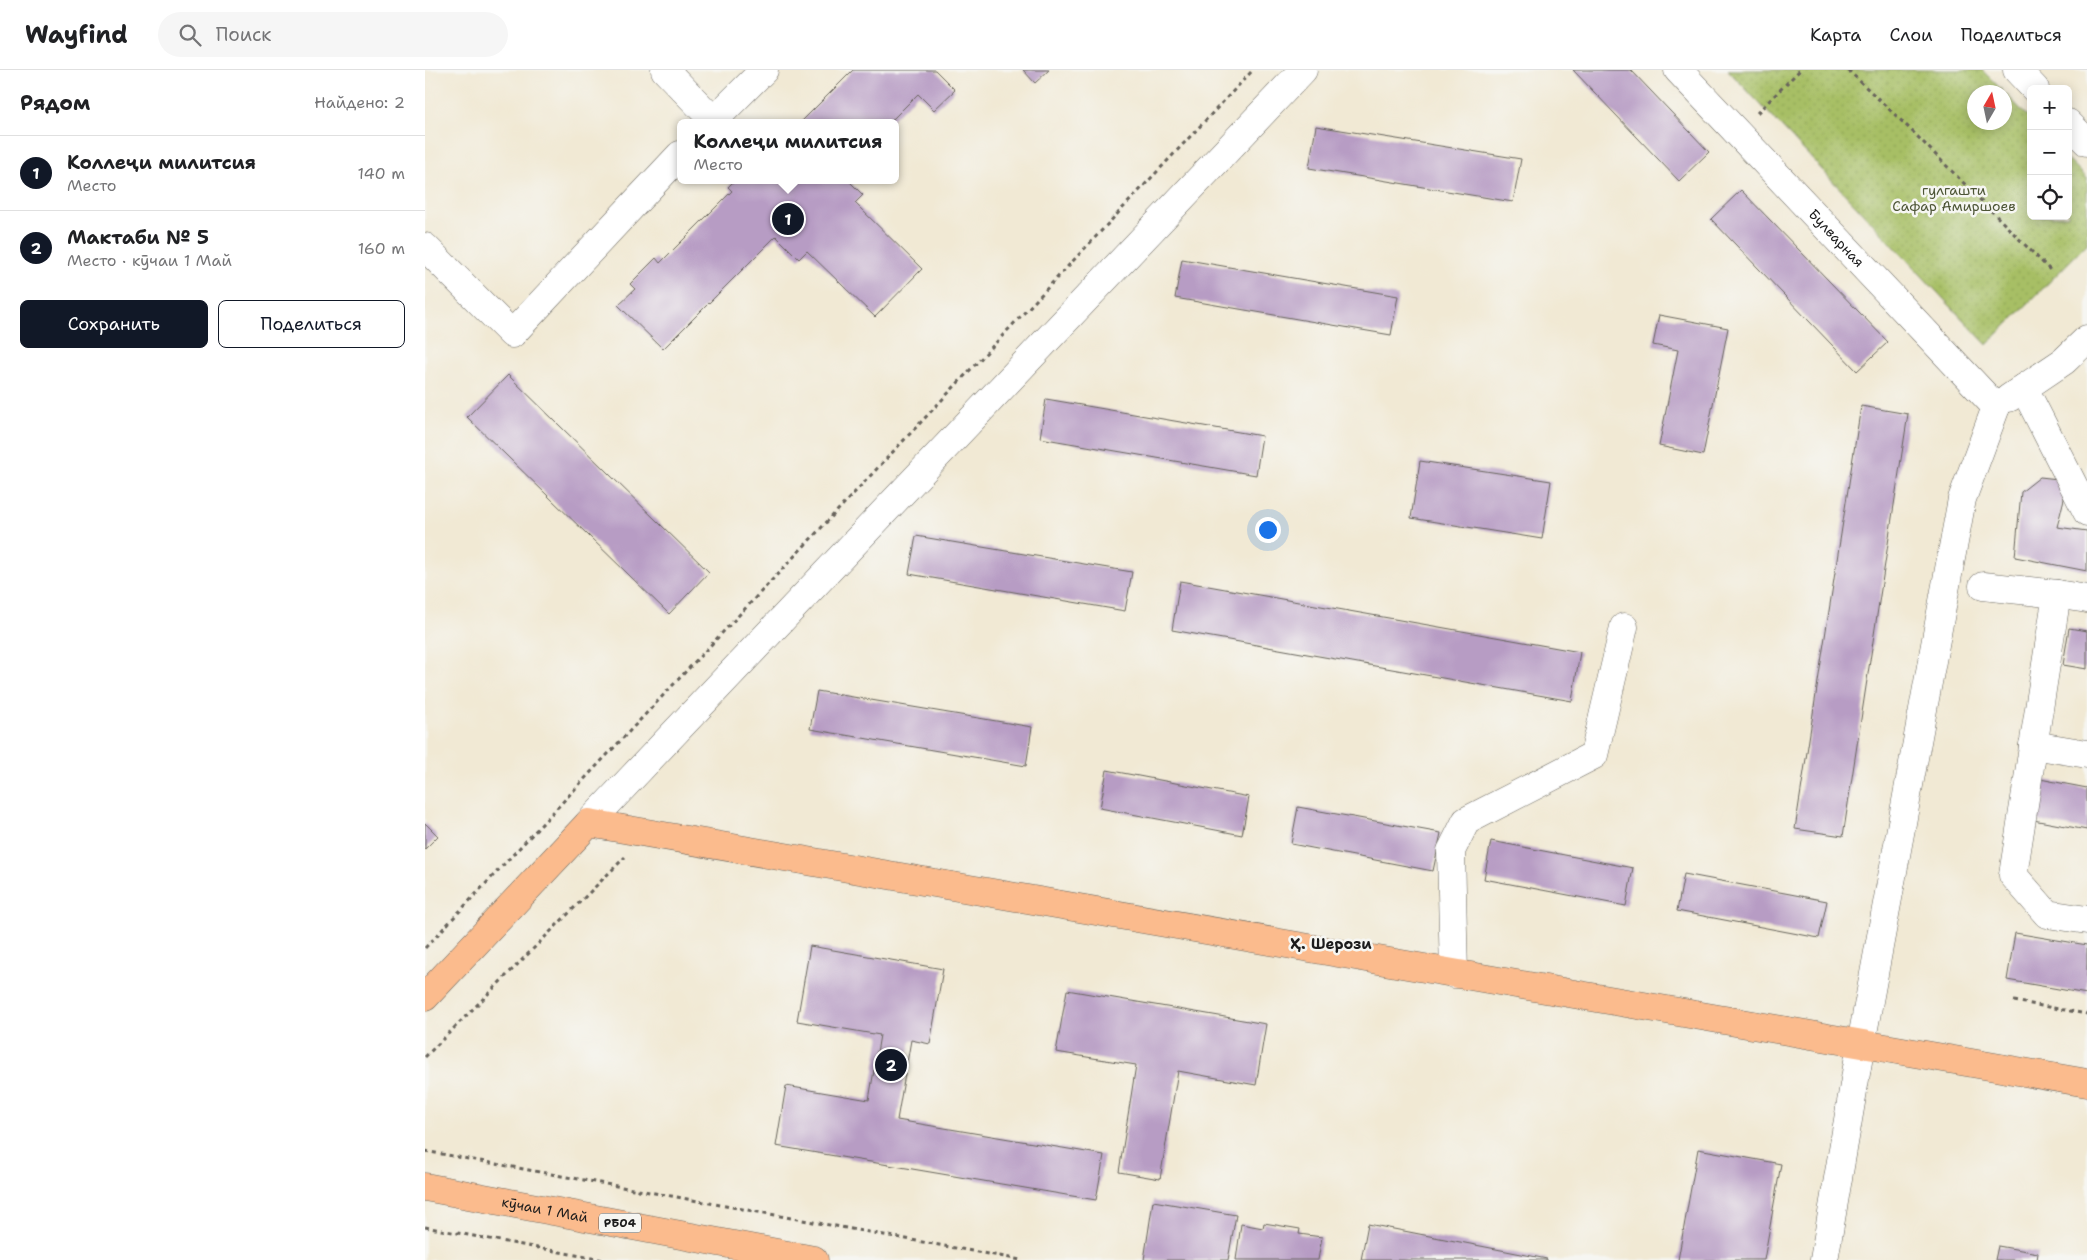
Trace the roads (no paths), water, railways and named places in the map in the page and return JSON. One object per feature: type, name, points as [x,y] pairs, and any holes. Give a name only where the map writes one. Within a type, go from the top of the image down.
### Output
[{"type":"main road","points":[[425,997],[589,823],[2087,1083]]},
{"type":"main road","name":"кӯчаи 1 Май","points":[[425,1187],[814,1260]]},
{"type":"street","points":[[665,70],[710,119]]},
{"type":"street","points":[[714,119],[764,70]]},
{"type":"street","points":[[589,823],[1303,70]]},
{"type":"street","name":"Булварная","points":[[1678,70],[1996,407]]},
{"type":"street","points":[[2017,70],[2031,85]]},
{"type":"street","points":[[2072,126],[2087,142]]},
{"type":"street","points":[[425,246],[512,334],[677,159]]},
{"type":"street","points":[[1824,1260],[1861,1044],[1962,499],[1996,407],[2064,361],[2087,339]]},
{"type":"street","points":[[2024,388],[2087,512]]},
{"type":"street","points":[[1983,586],[2057,594],[2087,600]]},
{"type":"street","points":[[2057,594],[2013,875],[2047,914],[2087,920]]},
{"type":"street","points":[[1454,974],[1451,850],[1466,822],[1594,755],[1624,627]]},
{"type":"street","points":[[2033,745],[2087,754]]},
{"type":"place","name":"Коллеҷи милитсия","points":[[788,219]]},
{"type":"place","name":"Мактаби № 5","points":[[891,1065]]},
{"type":"district","name":"Ҳ. Шерози","points":[[1331,944]]},
{"type":"park label","name":"гулгашти Сафар Амиршоев","points":[[1954,198]]}]
